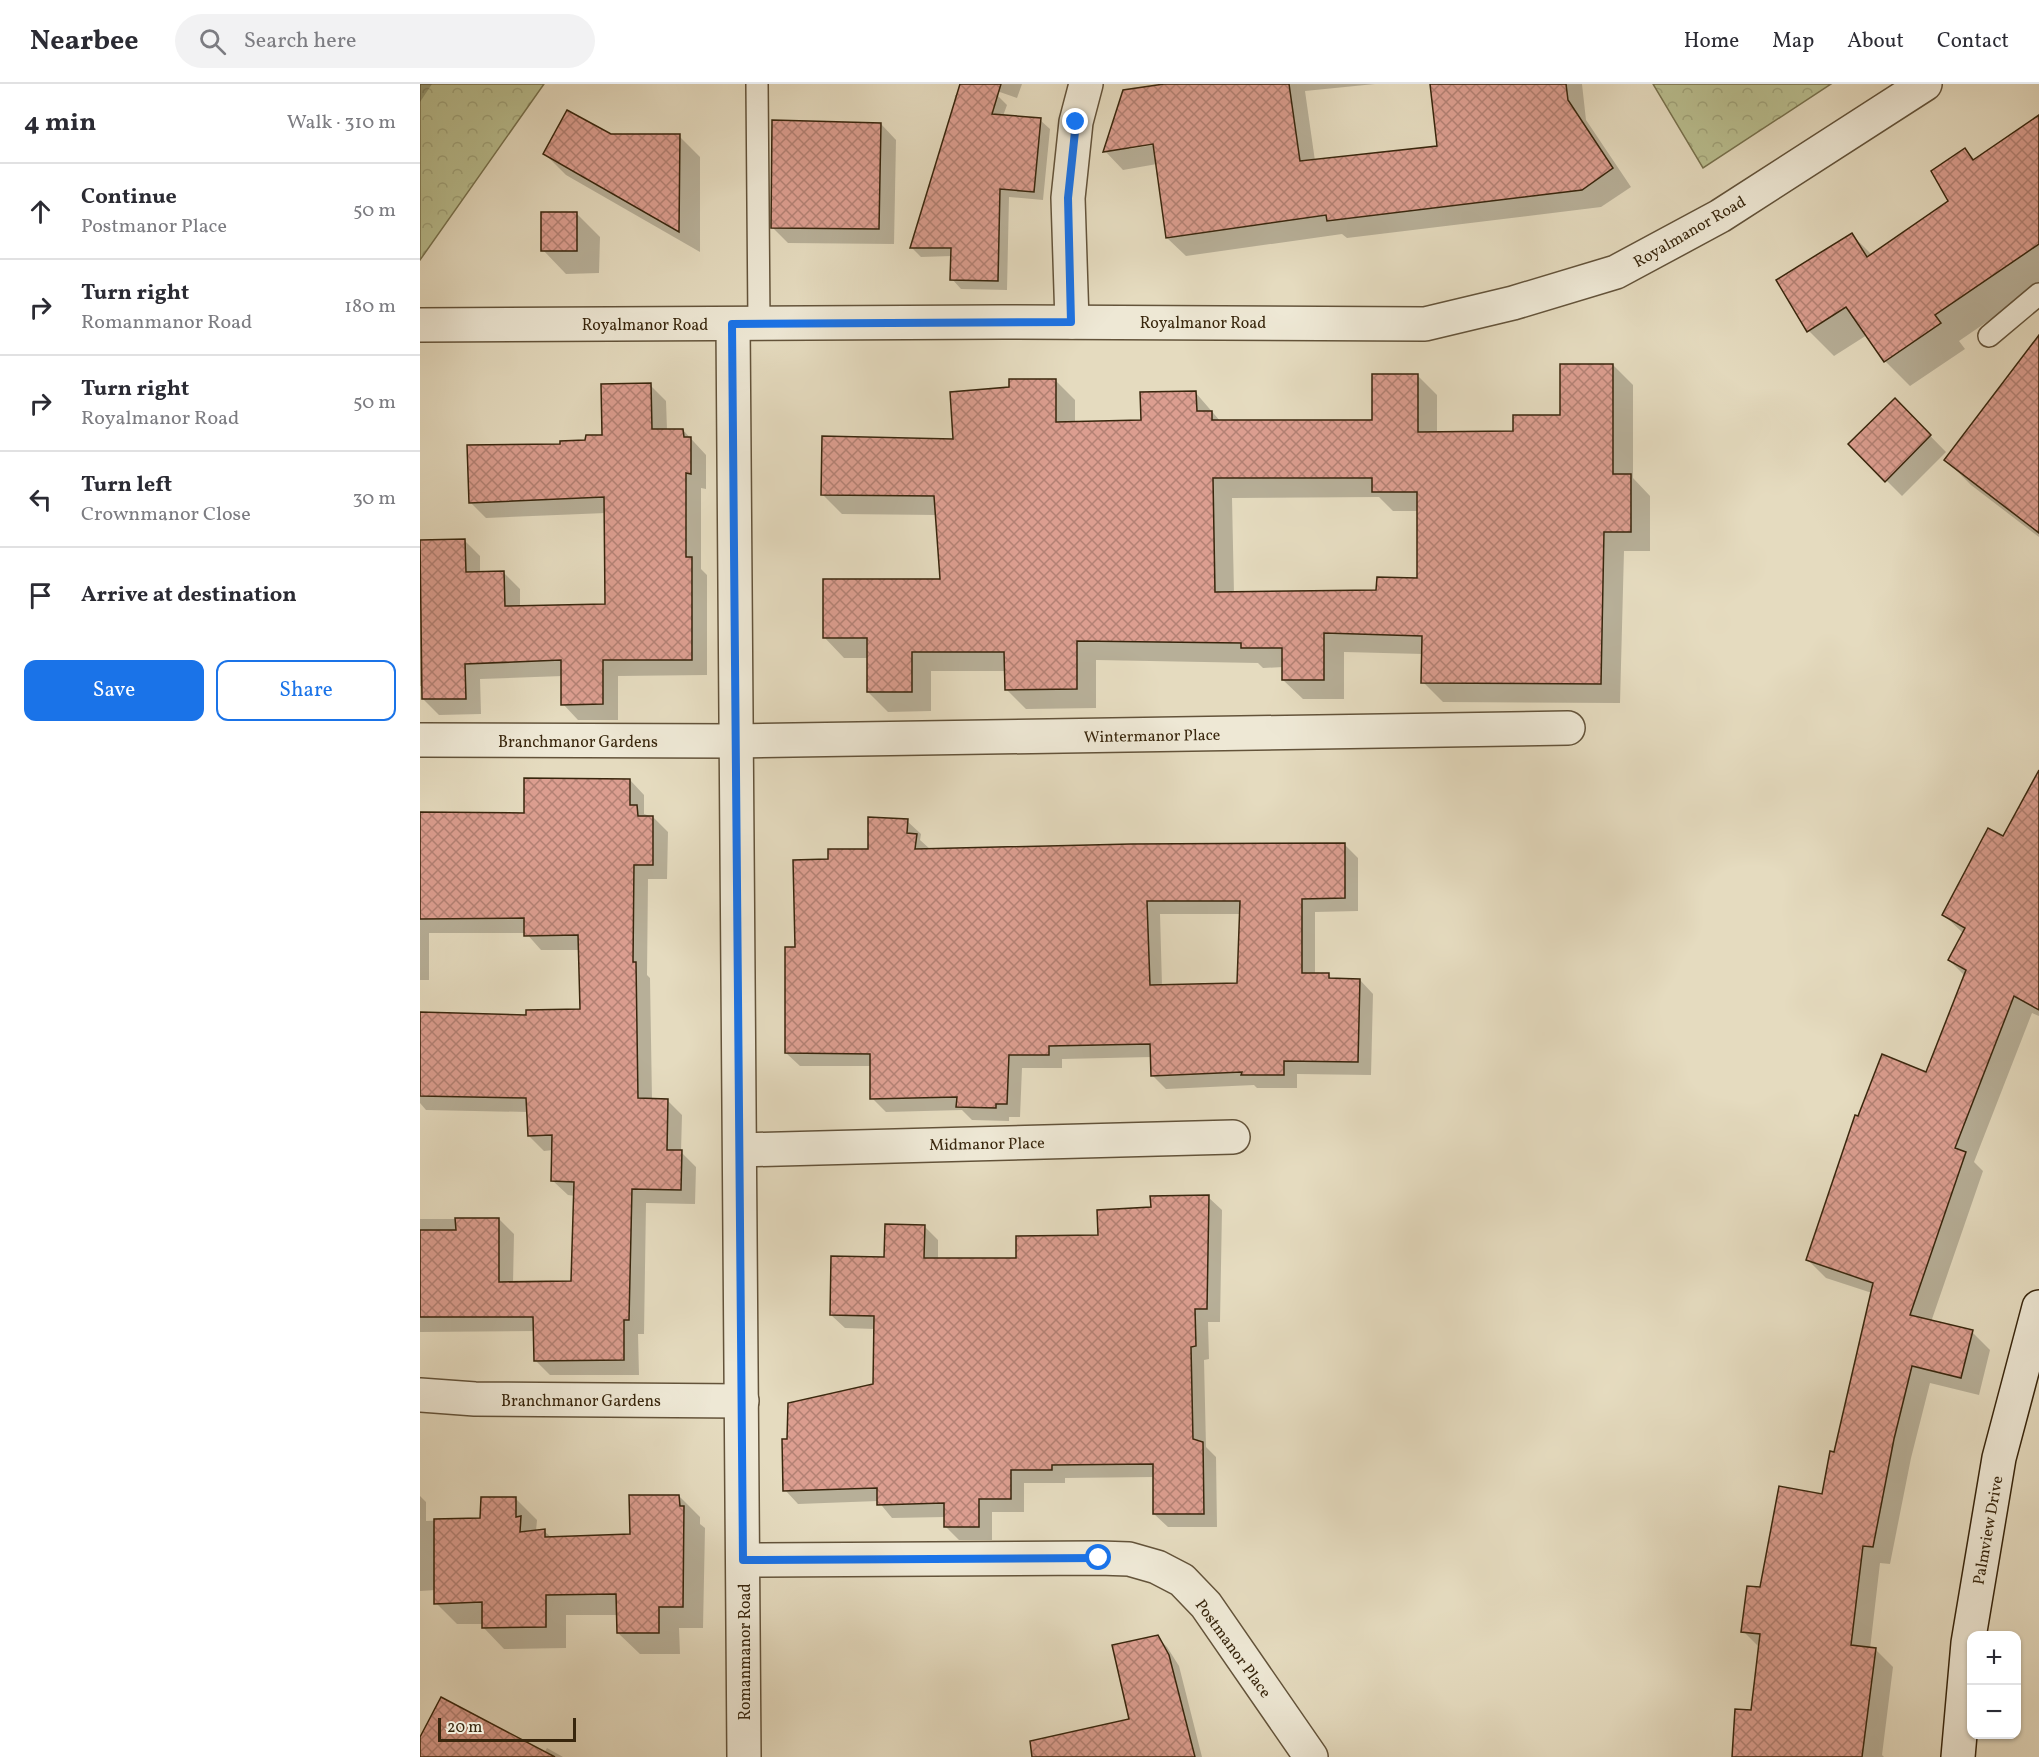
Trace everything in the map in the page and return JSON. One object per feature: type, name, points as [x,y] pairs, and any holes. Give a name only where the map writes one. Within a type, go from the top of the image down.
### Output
[{"type":"street","points":[[1071,322],[1068,198],[1076,122],[1086,84]]},
{"type":"street","name":"Royalmanor Road","points":[[420,325],[1071,322],[1425,324],[1513,303],[1616,272],[1720,216],[1925,84]]},
{"type":"street","name":"Romanmanor Road","points":[[744,1757],[736,741],[746,323]]},
{"type":"street","name":"Wintermanor Place","points":[[736,741],[1568,728]]},
{"type":"street","name":"Branchmanor Gardens","points":[[420,740],[736,741]]},
{"type":"street","name":"Midmanor Place","points":[[740,1150],[1233,1137]]},
{"type":"street","name":"Palmview Drive","points":[[1958,1757],[1968,1642],[1999,1458],[2039,1307]]},
{"type":"street","name":"Branchmanor Gardens","points":[[420,1395],[475,1399],[742,1401]]},
{"type":"street","name":"Postmanor Place","points":[[743,1560],[1099,1558],[1129,1559],[1157,1567],[1182,1580],[1206,1605],[1311,1757]]},
{"type":"lane","points":[[746,323],[757,84]]},
{"type":"lane","points":[[1989,336],[2039,294]]},
{"type":"green space","points":[[420,84],[544,84],[420,260]]},
{"type":"green space","points":[[1653,84],[1831,84],[1703,168]]},
{"type":"building","points":[[960,84],[1001,84],[992,114],[1041,118],[1034,192],[1000,189],[998,281],[950,280],[951,248],[910,248]]},
{"type":"building","points":[[1164,84],[1289,84],[1300,161],[1437,146],[1430,84],[1566,84],[1568,100],[1613,168],[1582,190],[1327,221],[1326,215],[1166,238],[1153,144],[1103,152],[1123,90]]},
{"type":"building","points":[[567,110],[611,134],[680,134],[679,232],[543,154]]},
{"type":"building","points":[[2039,115],[2039,244],[1935,315],[1941,323],[1884,362],[1846,307],[1807,332],[1776,280],[1852,233],[1867,257],[1948,201],[1931,171],[1965,148],[1973,160]]},
{"type":"building","points":[[772,120],[881,123],[879,229],[771,228]]},
{"type":"building","points":[[541,212],[577,212],[577,251],[541,251]]},
{"type":"building","points":[[2039,335],[2039,533],[1944,460]]},
{"type":"building","points":[[1560,364],[1613,364],[1613,474],[1631,474],[1631,532],[1604,532],[1601,684],[1421,683],[1422,636],[1324,633],[1324,680],[1282,680],[1282,648],[1241,648],[1241,643],[1077,641],[1077,689],[1005,690],[1004,652],[912,652],[912,692],[867,692],[867,638],[823,638],[823,579],[940,579],[934,496],[821,495],[822,436],[953,439],[950,392],[1009,387],[1009,379],[1056,379],[1056,422],[1141,420],[1140,392],[1196,391],[1197,411],[1212,411],[1212,420],[1372,420],[1372,374],[1418,374],[1418,432],[1513,431],[1513,415],[1560,415]],"holes":[[[1213,478],[1372,478],[1372,492],[1417,492],[1417,578],[1377,577],[1376,590],[1215,592]]]},
{"type":"building","points":[[651,383],[652,429],[683,429],[684,437],[691,437],[691,474],[686,473],[686,557],[692,557],[692,660],[603,660],[603,704],[561,705],[561,660],[465,664],[466,699],[422,699],[420,540],[465,539],[466,572],[504,571],[505,606],[605,604],[604,497],[469,503],[467,445],[560,444],[560,441],[585,440],[586,435],[602,435],[601,384]]},
{"type":"building","points":[[1895,398],[1931,435],[1885,482],[1848,444]]},
{"type":"building","points":[[2039,770],[2039,1010],[2014,996],[1955,1148],[1966,1152],[1910,1315],[1973,1330],[1961,1378],[1912,1366],[1894,1439],[1873,1547],[1863,1546],[1851,1645],[1876,1648],[1862,1757],[1732,1757],[1735,1709],[1751,1710],[1760,1634],[1741,1632],[1747,1586],[1760,1587],[1779,1486],[1822,1494],[1830,1451],[1834,1452],[1873,1283],[1806,1260],[1855,1115],[1858,1116],[1882,1054],[1926,1072],[1966,970],[1948,960],[1965,928],[1942,915],[1988,828],[2003,836]]},
{"type":"building","points":[[524,778],[630,779],[630,805],[637,805],[638,816],[653,816],[653,865],[634,865],[633,962],[636,962],[638,1098],[668,1099],[667,1150],[682,1150],[681,1190],[632,1189],[629,1320],[624,1320],[624,1360],[534,1361],[533,1317],[420,1317],[420,1230],[456,1230],[455,1218],[499,1218],[499,1282],[571,1281],[574,1182],[551,1181],[552,1135],[528,1136],[526,1098],[420,1096],[420,1012],[526,1015],[526,1010],[580,1009],[578,935],[524,936],[524,918],[420,919],[420,812],[524,813]]},
{"type":"building","points":[[868,817],[908,819],[907,833],[917,834],[915,849],[1131,844],[1345,843],[1345,898],[1302,899],[1302,973],[1329,973],[1329,978],[1360,979],[1358,1062],[1284,1061],[1284,1075],[1241,1075],[1242,1072],[1151,1076],[1150,1044],[1049,1046],[1049,1055],[1009,1055],[1007,1104],[996,1104],[996,1108],[956,1107],[957,1097],[870,1099],[870,1054],[785,1053],[785,947],[795,947],[793,860],[828,859],[828,849],[868,849]],"holes":[[[1147,901],[1240,901],[1237,983],[1150,985]]]},
{"type":"building","points":[[1209,1195],[1207,1309],[1195,1309],[1196,1346],[1191,1347],[1193,1439],[1203,1442],[1204,1514],[1153,1514],[1153,1464],[1052,1465],[1052,1470],[1011,1470],[1011,1499],[979,1499],[979,1527],[944,1527],[944,1503],[877,1505],[877,1488],[783,1491],[782,1439],[787,1439],[788,1403],[873,1384],[874,1316],[830,1315],[831,1256],[884,1257],[885,1224],[925,1225],[924,1258],[1016,1258],[1016,1236],[1098,1235],[1097,1210],[1151,1207],[1150,1196]]},
{"type":"building","points":[[629,1495],[679,1495],[680,1506],[684,1506],[683,1607],[659,1607],[659,1633],[617,1633],[616,1594],[546,1595],[546,1627],[482,1628],[482,1602],[434,1604],[434,1519],[480,1518],[481,1497],[516,1497],[516,1517],[521,1516],[520,1532],[545,1529],[545,1537],[630,1534]]},
{"type":"building","points":[[1158,1635],[1169,1655],[1195,1757],[1032,1757],[1030,1741],[1129,1719],[1112,1645]]},
{"type":"building","points":[[441,1697],[555,1757],[420,1757],[420,1737]]},
{"type":"route","points":[[1076,122],[1068,198],[1071,322],[732,324],[743,1560],[1099,1558]]}]
